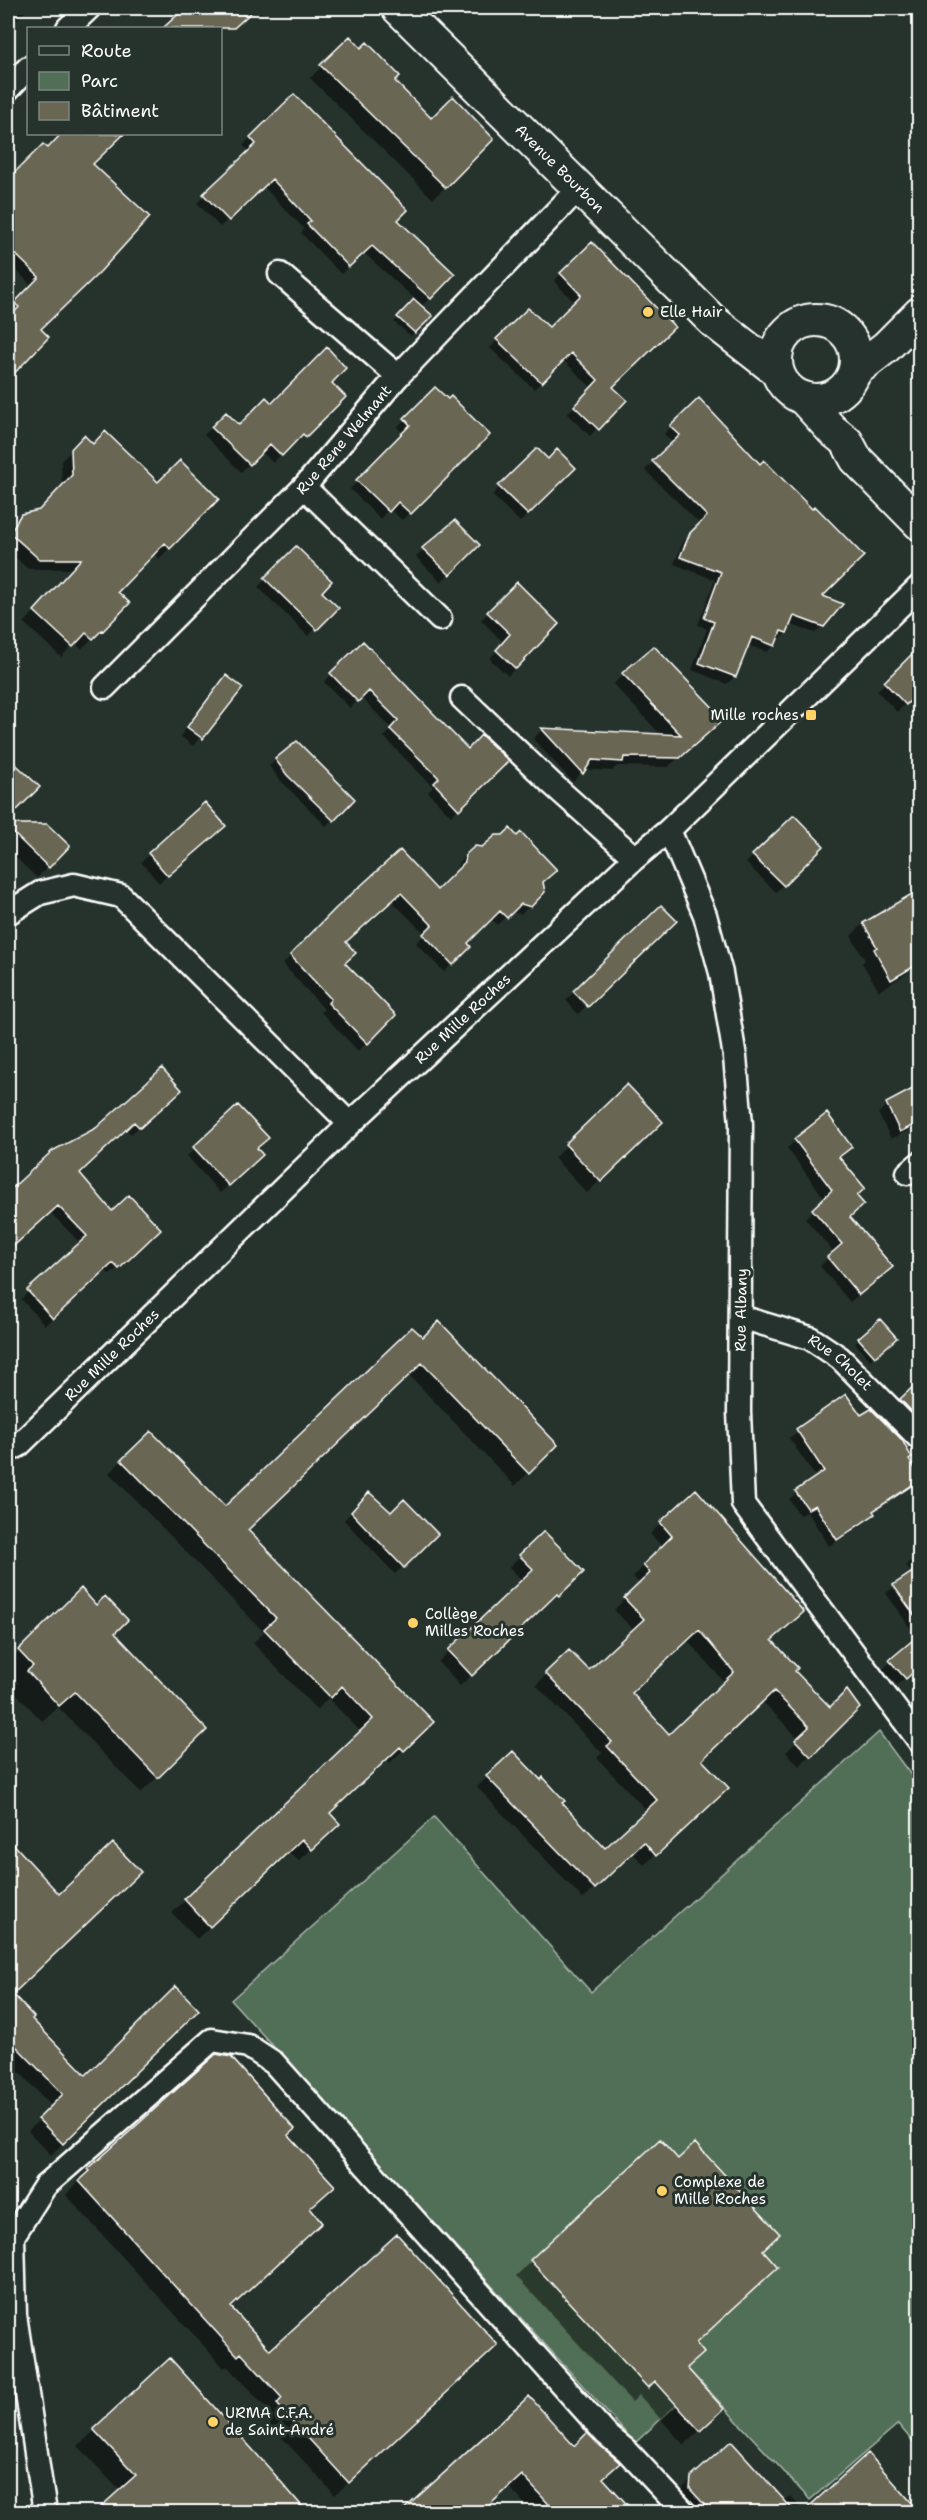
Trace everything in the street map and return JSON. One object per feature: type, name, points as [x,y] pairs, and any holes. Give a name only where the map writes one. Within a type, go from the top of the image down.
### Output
[{"type":"street","points":[[69,27],[89,8]]},
{"type":"street","name":"Avenue Bourbon","points":[[398,8],[713,321],[777,371]]},
{"type":"street","points":[[8,89],[27,69]]},
{"type":"street","name":"Rue Rene Welmant","points":[[105,687],[304,487],[398,376],[579,188]]},
{"type":"street","points":[[280,274],[398,376]]},
{"type":"street","points":[[796,326],[779,345],[776,358],[777,371],[783,383],[792,392],[803,398],[817,401],[829,398],[850,380],[917,315]]},
{"type":"street","points":[[843,330],[896,323],[917,315]]},
{"type":"street","points":[[722,327],[767,332],[822,320],[835,324],[843,330],[853,344],[856,357],[850,380],[847,442]]},
{"type":"street","points":[[803,398],[832,430],[847,442],[856,459],[920,524]]},
{"type":"street","points":[[304,487],[440,619]]},
{"type":"street","name":"Rue Mille Roches","points":[[8,1451],[18,1446],[350,1124],[635,858],[669,830],[920,586]]},
{"type":"street","points":[[462,698],[551,783],[635,858]]},
{"type":"street","name":"Rue Albany","points":[[669,830],[705,915],[721,973],[735,1057],[741,1124],[739,1458],[743,1503],[920,1742]]},
{"type":"street","points":[[8,913],[40,893],[74,885],[121,896],[350,1124]]},
{"type":"street","name":"Rue Cholet","points":[[741,1317],[810,1338],[840,1358],[920,1439]]},
{"type":"street","points":[[45,2512],[15,2315],[13,2236],[45,2186],[212,2040],[248,2046],[274,2063],[606,2434],[627,2451],[684,2512]]},
{"type":"green space","name":"Complexe de Mille Roches","points":[[879,1732],[919,1786],[919,2449],[898,2424],[810,2500],[701,2382],[635,2443],[231,2000],[434,1817],[591,1992]]},
{"type":"building","points":[[185,8],[256,8],[234,28],[164,27]]},
{"type":"building","points":[[350,36],[361,48],[367,42],[400,76],[395,81],[431,118],[453,96],[494,139],[446,188],[320,65]]},
{"type":"building","points":[[294,94],[408,210],[398,220],[455,274],[431,299],[372,246],[349,267],[307,224],[311,221],[272,179],[229,221],[203,194],[256,144],[250,137]]},
{"type":"building","points":[[60,135],[123,135],[93,164],[150,217],[99,273],[41,329],[49,337],[8,380],[8,319],[19,307],[14,303],[39,277],[8,247],[8,179],[43,144],[48,148]]},
{"type":"building","points":[[592,242],[675,327],[613,387],[627,400],[599,430],[574,406],[598,380],[571,353],[542,383],[496,339],[528,308],[549,327],[581,295],[560,273]]},
{"type":"building","points":[[414,299],[433,316],[415,333],[397,317]]},
{"type":"building","points":[[327,347],[346,368],[332,383],[346,397],[306,437],[303,434],[282,456],[270,444],[250,465],[211,427],[226,412],[239,425],[266,397],[272,403]]},
{"type":"building","points":[[435,387],[448,399],[451,396],[490,435],[411,514],[398,502],[389,512],[356,480],[410,425],[404,418]]},
{"type":"building","points":[[699,398],[760,464],[764,460],[812,509],[815,506],[864,556],[823,596],[843,604],[824,627],[794,616],[787,633],[781,631],[775,646],[752,637],[736,677],[699,663],[714,622],[704,618],[721,572],[680,557],[690,533],[707,516],[652,461],[680,435],[670,426]]},
{"type":"building","points":[[105,431],[158,482],[180,460],[219,499],[170,549],[165,543],[118,592],[130,603],[103,631],[93,639],[86,633],[73,647],[34,611],[81,559],[39,559],[10,533],[21,514],[39,510],[72,475],[71,449],[84,435],[93,444]]},
{"type":"building","points":[[537,448],[548,459],[557,449],[576,468],[528,515],[498,486]]},
{"type":"building","points":[[455,520],[480,545],[450,575],[422,548]]},
{"type":"building","points":[[296,546],[332,581],[322,592],[339,608],[317,630],[264,578]]},
{"type":"building","points":[[517,582],[559,624],[516,669],[496,650],[510,634],[487,612]]},
{"type":"building","points":[[363,641],[468,749],[481,735],[509,761],[459,810],[434,783],[439,778],[390,729],[398,720],[369,691],[358,702],[330,673]]},
{"type":"building","points":[[654,646],[724,719],[680,758],[624,757],[623,762],[592,760],[583,774],[541,728],[681,735],[622,673]]},
{"type":"building","points":[[920,646],[920,691],[906,705],[884,682]]},
{"type":"building","points":[[226,675],[243,688],[203,739],[187,727]]},
{"type":"building","points":[[297,741],[355,799],[334,821],[287,775],[275,759]]},
{"type":"building","points":[[8,757],[40,787],[8,819]]},
{"type":"building","points":[[205,802],[226,826],[168,876],[148,853]]},
{"type":"building","points":[[794,815],[824,846],[784,886],[752,855]]},
{"type":"building","points":[[8,824],[47,824],[70,846],[49,868],[8,828]]},
{"type":"building","points":[[510,828],[517,836],[521,832],[557,870],[543,882],[545,892],[531,907],[521,904],[507,918],[500,911],[468,943],[471,947],[453,965],[423,934],[432,925],[401,893],[346,942],[356,953],[345,963],[396,1015],[368,1044],[328,1003],[331,999],[290,955],[335,909],[400,850],[437,890],[465,862],[466,854],[475,846],[482,847],[496,835],[503,835]]},
{"type":"building","points":[[920,889],[920,963],[891,980],[874,949],[877,947],[863,923]]},
{"type":"building","points":[[661,905],[677,921],[588,1007],[573,991]]},
{"type":"building","points":[[162,1068],[182,1090],[140,1128],[134,1122],[80,1173],[112,1211],[129,1195],[161,1229],[119,1269],[113,1263],[53,1319],[27,1290],[87,1236],[58,1206],[8,1251],[8,1192],[52,1151],[96,1128]]},
{"type":"building","points":[[627,1084],[663,1122],[601,1182],[565,1144]]},
{"type":"building","points":[[920,1085],[920,1122],[900,1132],[886,1103]]},
{"type":"building","points":[[238,1105],[269,1138],[257,1148],[263,1155],[229,1186],[193,1147]]},
{"type":"building","points":[[827,1113],[852,1147],[839,1157],[865,1188],[857,1196],[864,1204],[850,1217],[893,1267],[859,1295],[827,1257],[842,1244],[812,1209],[832,1190],[794,1139]]},
{"type":"building","points":[[880,1319],[897,1338],[875,1357],[858,1338]]},
{"type":"building","points":[[439,1321],[558,1445],[529,1474],[422,1363],[248,1530],[434,1722],[404,1751],[400,1747],[330,1813],[340,1824],[312,1850],[302,1839],[210,1927],[184,1899],[373,1719],[342,1686],[331,1698],[264,1629],[276,1618],[121,1460],[151,1431],[225,1506],[412,1327],[423,1337]]},
{"type":"building","points":[[920,1380],[920,1415],[917,1417],[900,1399]]},
{"type":"building","points":[[846,1394],[861,1415],[871,1409],[902,1440],[912,1458],[909,1460],[920,1475],[920,1480],[873,1511],[875,1514],[837,1540],[815,1505],[808,1509],[795,1491],[824,1471],[796,1429]]},
{"type":"building","points":[[696,1489],[804,1612],[772,1640],[798,1668],[795,1671],[830,1707],[847,1690],[860,1708],[811,1757],[795,1740],[809,1727],[774,1691],[702,1760],[729,1788],[656,1856],[644,1842],[595,1889],[486,1776],[513,1751],[541,1780],[543,1777],[565,1801],[562,1803],[605,1848],[657,1800],[607,1746],[612,1742],[545,1673],[569,1650],[589,1670],[644,1619],[624,1598],[650,1573],[643,1565],[672,1536],[660,1522]],"holes":[[[699,1630],[734,1672],[669,1734],[632,1693]]]},
{"type":"building","points":[[369,1492],[391,1512],[404,1499],[438,1534],[404,1568],[351,1512]]},
{"type":"building","points":[[544,1531],[584,1572],[559,1596],[557,1594],[472,1676],[448,1650],[533,1569],[519,1555]]},
{"type":"building","points":[[920,1567],[920,1623],[893,1585]]},
{"type":"building","points":[[81,1588],[96,1605],[105,1596],[128,1620],[115,1633],[207,1730],[158,1778],[75,1692],[59,1706],[27,1671],[33,1666],[18,1650]]},
{"type":"building","points":[[920,1634],[920,1666],[906,1679],[889,1660]]},
{"type":"building","points":[[8,1838],[59,1894],[113,1843],[141,1872],[13,1994],[34,2017],[32,2019],[86,2075],[176,1986],[199,2010],[63,2144],[38,2119],[63,2094],[10,2040],[8,2042]]},
{"type":"building","points":[[216,2054],[231,2057],[295,2129],[288,2135],[335,2186],[310,2208],[322,2223],[231,2307],[270,2350],[397,2234],[498,2345],[349,2483],[277,2404],[282,2398],[241,2353],[238,2356],[79,2181],[90,2171],[88,2169]]},
{"type":"building","points":[[660,2139],[678,2159],[695,2143],[780,2234],[763,2250],[778,2267],[696,2343],[704,2353],[687,2368],[724,2409],[700,2431],[655,2381],[648,2388],[530,2260]]},
{"type":"building","points":[[170,2358],[307,2512],[95,2512],[136,2475],[93,2429]]},
{"type":"building","points":[[529,2396],[574,2446],[587,2433],[620,2463],[603,2478],[634,2512],[556,2512],[522,2475],[482,2512],[401,2512]]},
{"type":"building","points":[[731,2441],[795,2512],[711,2512],[690,2489],[691,2477]]},
{"type":"building","points":[[868,2453],[920,2512],[803,2512]]},
{"type":"place","name":"Elle Hair","points":[[648,312]]},
{"type":"place","name":"Mille roches","points":[[811,715]]},
{"type":"place","name":"Collège Milles Roches","points":[[413,1623]]},
{"type":"place","name":"Complexe de Mille Roches","points":[[662,2191]]},
{"type":"place","name":"URMA C.F.A. de Saint-André","points":[[213,2422]]}]
